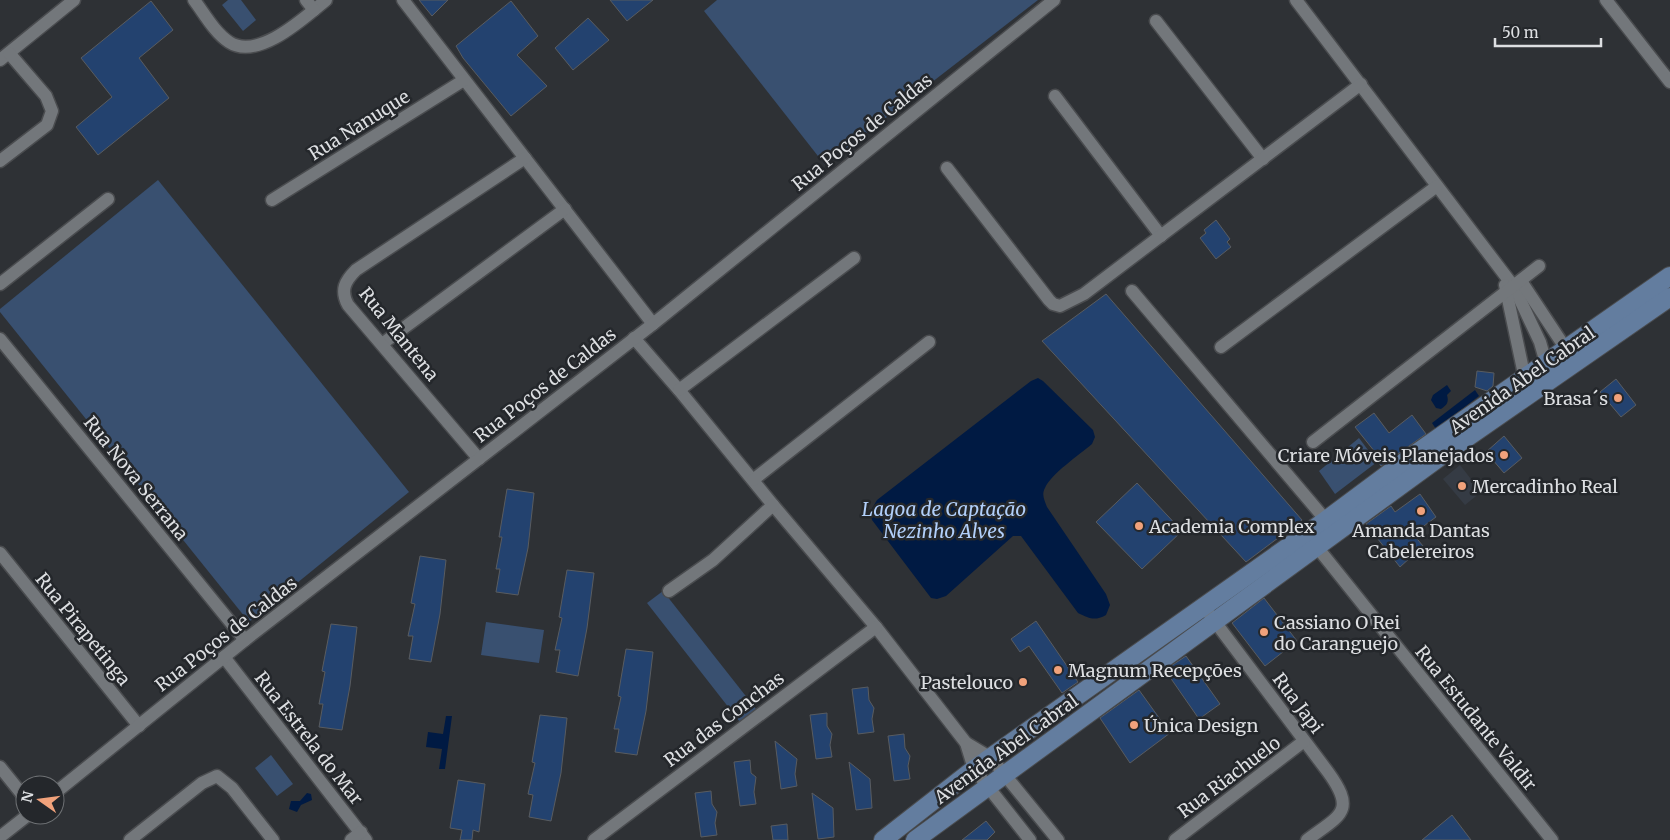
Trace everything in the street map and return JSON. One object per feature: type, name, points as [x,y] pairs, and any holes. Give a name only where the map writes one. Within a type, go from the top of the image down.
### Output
[{"type":"main road","name":"Avenida Abel Cabral","points":[[915,840],[1316,547],[1331,527],[1408,459],[1670,276]]},
{"type":"main road","name":"Avenida Abel Cabral","points":[[883,840],[974,769],[1204,608],[1455,446],[1670,296]]},
{"type":"street","points":[[0,161],[47,125],[52,111],[46,96],[4,56],[74,0]]},
{"type":"street","points":[[194,0],[227,41],[242,48],[278,36],[310,5],[326,0]]},
{"type":"street","points":[[403,0],[653,324]]},
{"type":"street","name":"Rua Poços de Caldas","points":[[65,785],[224,657],[653,324],[1054,0]]},
{"type":"street","points":[[1296,0],[1503,273],[1566,349]]},
{"type":"street","points":[[1606,0],[1670,82]]},
{"type":"street","points":[[1156,21],[1264,159]]},
{"type":"street","name":"Rua Nanuque","points":[[272,200],[464,80]]},
{"type":"street","points":[[947,168],[1055,306],[1067,305],[1264,159],[1361,84]]},
{"type":"street","points":[[1055,96],[1161,236]]},
{"type":"street","name":"Rua Mantena","points":[[479,459],[344,298],[343,291],[350,277],[379,254],[525,158]]},
{"type":"street","points":[[1221,347],[1437,186]]},
{"type":"street","points":[[0,284],[108,199]]},
{"type":"street","points":[[382,344],[565,209]]},
{"type":"street","points":[[682,388],[854,258]]},
{"type":"street","points":[[1313,442],[1539,266]]},
{"type":"street","points":[[1514,287],[1540,342],[1546,363]]},
{"type":"street","points":[[1514,287],[1525,379]]},
{"type":"street","points":[[1132,291],[1331,527]]},
{"type":"street","points":[[636,337],[682,388],[755,478],[773,505],[876,627],[966,743],[990,758],[1058,840]]},
{"type":"street","name":"Rua Nova Serrana","points":[[0,339],[246,640]]},
{"type":"street","points":[[755,478],[929,342]]},
{"type":"street","points":[[669,591],[713,560],[773,505]]},
{"type":"street","name":"Rua Estudante Valdir","points":[[1316,547],[1552,840]]},
{"type":"street","name":"Rua Pirapetinga","points":[[0,553],[139,726]]},
{"type":"street","name":"Rua Japi","points":[[1204,608],[1338,785],[1344,804],[1342,812],[1307,840]]},
{"type":"street","name":"Rua das Conchas","points":[[594,840],[876,627]]},
{"type":"street","name":"Rua Estrela do Mar","points":[[224,657],[359,837]]},
{"type":"street","name":"Rua Riachuelo","points":[[1175,840],[1304,741]]},
{"type":"street","points":[[966,743],[974,769],[986,787],[1030,840]]},
{"type":"street","points":[[0,767],[15,786]]},
{"type":"street","points":[[130,840],[202,783],[217,776],[232,788],[273,840]]},
{"type":"street","points":[[0,838],[16,825]]},
{"type":"shaded area","points":[[228,0],[241,0],[256,20],[243,31],[222,5]]},
{"type":"shaded area","points":[[717,0],[1038,0],[825,165],[704,11]]},
{"type":"shaded area","points":[[158,180],[409,492],[249,622],[0,312],[0,309]]},
{"type":"shaded area","points":[[1359,438],[1377,462],[1335,494],[1319,471]]},
{"type":"shaded area","name":"Mercadinho Real","points":[[1460,465],[1481,492],[1465,505],[1443,479]]},
{"type":"shaded area","points":[[663,591],[756,709],[740,722],[647,603]]},
{"type":"shaded area","points":[[486,622],[544,630],[539,663],[481,655]]},
{"type":"shaded area","points":[[271,755],[293,784],[277,796],[255,768]]},
{"type":"water","name":"Lagoa de Captação Nezinho Alves","points":[[1038,378],[1093,430],[1095,437],[1092,444],[1053,477],[1045,488],[1043,496],[1047,507],[1106,594],[1110,605],[1106,615],[1095,619],[1078,613],[1021,536],[1013,536],[946,596],[937,599],[931,598],[872,520],[870,512],[877,500],[1031,381]]},
{"type":"water","points":[[1447,385],[1451,391],[1447,395],[1447,403],[1441,409],[1436,408],[1431,400],[1433,395]]},
{"type":"water","points":[[1475,390],[1479,396],[1436,429],[1432,423]]},
{"type":"water","points":[[446,716],[452,716],[445,769],[439,769],[442,749],[426,747],[428,732],[443,734]]},
{"type":"water","points":[[307,793],[311,794],[312,800],[301,805],[297,812],[289,809],[291,801],[300,801]]},
{"type":"building","points":[[419,0],[448,0],[432,16]]},
{"type":"building","points":[[610,0],[653,0],[627,21]]},
{"type":"building","points":[[151,1],[173,30],[139,58],[169,98],[98,155],[76,127],[112,97],[81,58]]},
{"type":"building","points":[[511,1],[538,36],[517,55],[547,86],[511,116],[463,58],[456,46]]},
{"type":"building","points":[[588,18],[609,40],[573,70],[555,48]]},
{"type":"building","points":[[1216,220],[1230,239],[1227,242],[1231,247],[1216,259],[1200,238],[1206,233],[1204,230]]},
{"type":"building","points":[[1106,294],[1302,520],[1246,562],[1042,341]]},
{"type":"building","points":[[1477,371],[1494,373],[1493,386],[1487,391],[1475,387]]},
{"type":"building","name":"Brasa´s","points":[[1616,379],[1636,405],[1621,417],[1600,392]]},
{"type":"building","points":[[1374,413],[1389,433],[1412,415],[1426,434],[1381,466],[1372,454],[1375,452],[1355,427]]},
{"type":"building","name":"Criare Móveis Planejados","points":[[1504,436],[1522,458],[1504,473],[1486,452]]},
{"type":"building","name":"Academia Complex","points":[[1137,483],[1182,531],[1142,569],[1096,522]]},
{"type":"building","points":[[507,489],[534,493],[528,548],[518,595],[496,592],[500,569],[496,569],[502,537],[499,537]]},
{"type":"building","points":[[1420,494],[1436,517],[1413,534],[1423,546],[1400,567],[1366,524],[1391,506],[1395,512]]},
{"type":"building","points":[[420,556],[446,560],[440,614],[431,662],[409,659],[413,636],[408,636],[415,604],[411,603]]},
{"type":"building","points":[[567,570],[594,573],[587,628],[578,676],[556,672],[560,650],[555,650],[562,618],[559,617]]},
{"type":"building","name":"Cassiano O Rei do Caranguejo","points":[[1264,598],[1297,641],[1265,666],[1232,623]]},
{"type":"building","name":"Magnum Recepções","points":[[1036,621],[1078,682],[1062,693],[1029,646],[1020,652],[1011,639]]},
{"type":"building","points":[[331,624],[357,627],[350,686],[342,730],[319,727],[323,704],[319,704],[325,672],[322,671]]},
{"type":"building","points":[[626,649],[653,652],[646,711],[637,755],[615,752],[619,729],[614,729],[621,697],[618,696]]},
{"type":"building","points":[[1186,656],[1220,704],[1199,719],[1165,670]]},
{"type":"building","points":[[868,687],[869,700],[874,708],[872,719],[874,732],[858,734],[852,689]]},
{"type":"building","name":"Única Design","points":[[1139,690],[1170,733],[1130,763],[1100,718]]},
{"type":"building","points":[[827,713],[827,726],[832,734],[830,745],[832,757],[816,759],[810,715]]},
{"type":"building","points":[[540,715],[567,718],[561,773],[551,821],[529,817],[533,795],[528,794],[535,763],[532,762]]},
{"type":"building","points":[[904,734],[905,748],[910,756],[908,766],[910,779],[894,781],[888,736]]},
{"type":"building","points":[[775,741],[797,759],[795,774],[797,786],[781,789]]},
{"type":"building","points":[[750,760],[751,773],[756,777],[754,792],[756,804],[740,806],[734,762]]},
{"type":"building","points":[[849,762],[870,779],[872,808],[856,810]]},
{"type":"building","points":[[458,780],[485,784],[479,832],[473,830],[472,840],[460,840],[462,830],[450,828]]},
{"type":"building","points":[[711,791],[712,804],[717,812],[715,823],[717,835],[701,837],[695,793]]},
{"type":"building","points":[[812,793],[833,808],[834,837],[818,839]]},
{"type":"building","points":[[1452,815],[1471,840],[1422,840]]},
{"type":"building","points":[[986,821],[995,832],[987,840],[962,840]]},
{"type":"building","points":[[787,824],[788,840],[773,840],[771,826]]},
{"type":"place","name":"Brasa´s","points":[[1618,398]]},
{"type":"place","name":"Criare Móveis Planejados","points":[[1504,455]]},
{"type":"place","name":"Mercadinho Real","points":[[1462,486]]},
{"type":"place","name":"Amanda Dantas Cabelereiros","points":[[1421,511]]},
{"type":"place","name":"Academia Complex","points":[[1139,526]]},
{"type":"place","name":"Cassiano O Rei do Caranguejo","points":[[1264,632]]},
{"type":"place","name":"Magnum Recepções","points":[[1058,670]]},
{"type":"place","name":"Pastelouco","points":[[1023,682]]},
{"type":"place","name":"Única Design","points":[[1134,725]]}]
